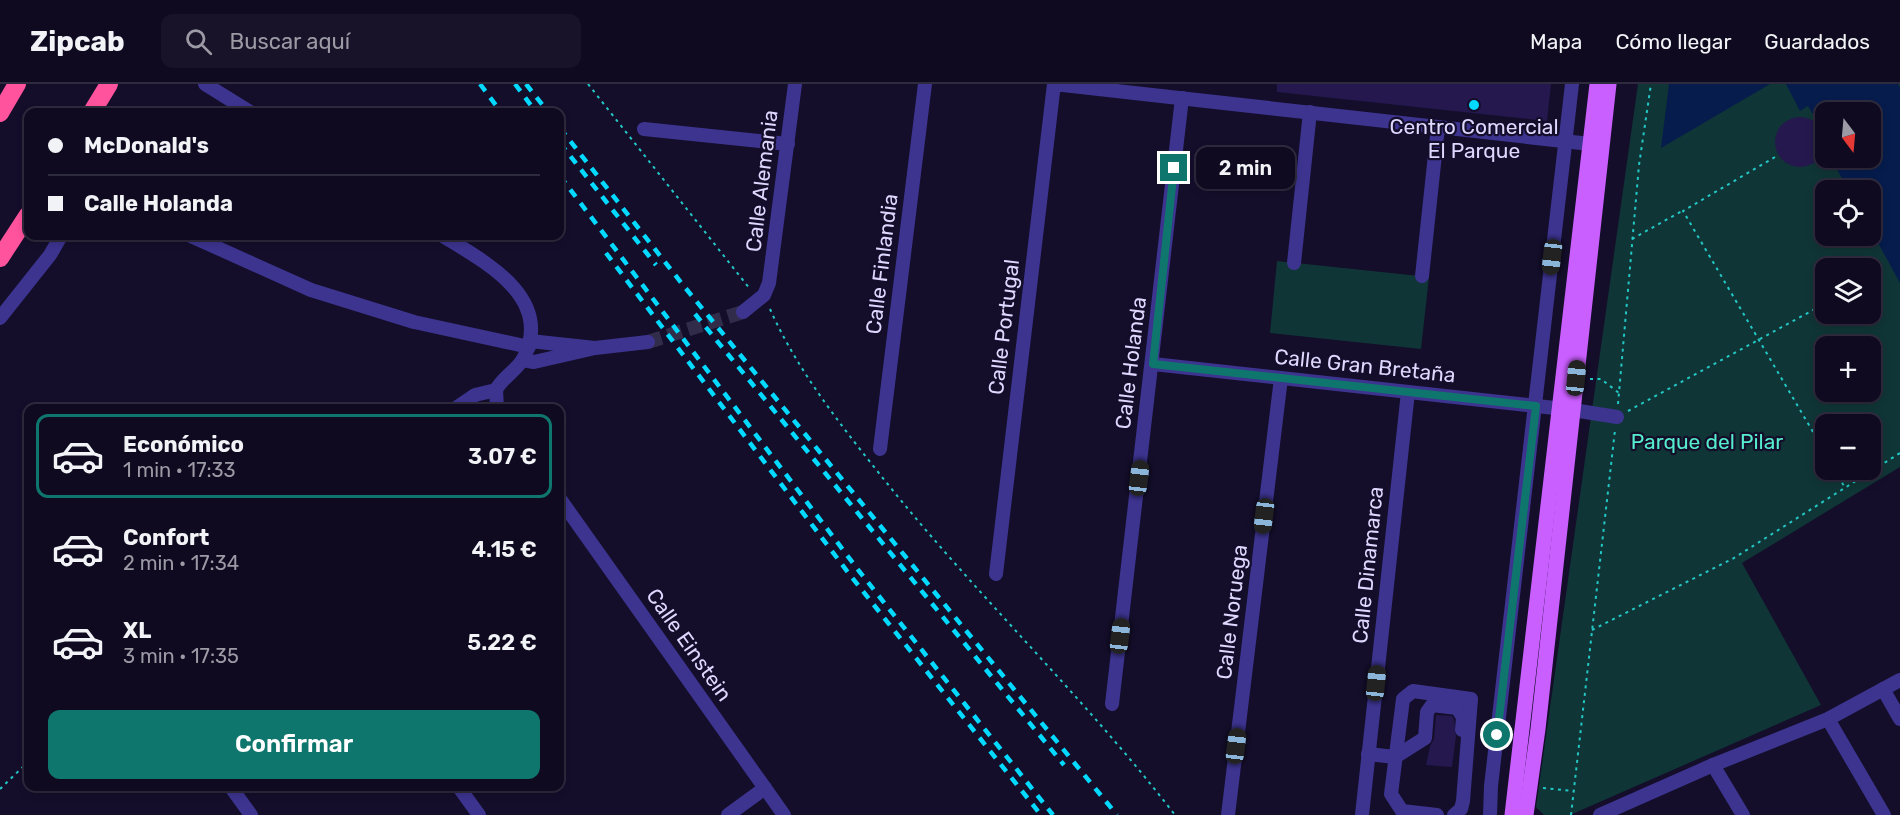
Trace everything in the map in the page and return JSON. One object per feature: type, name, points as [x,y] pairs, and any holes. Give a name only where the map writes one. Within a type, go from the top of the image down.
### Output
[{"type":"highway","points":[[2,110],[16,84]]},
{"type":"highway","points":[[94,108],[109,84]]},
{"type":"highway","points":[[0,246],[24,214]]},
{"type":"highway","points":[[0,258],[24,221]]},
{"type":"main road","points":[[1526,815],[1531,787],[1566,409],[1576,378],[1596,145],[1597,84]]},
{"type":"main road","points":[[1512,815],[1566,409],[1596,145],[1609,84]]},
{"type":"street","points":[[205,84],[243,108]]},
{"type":"street","name":"Calle Alemania","points":[[764,293],[788,144],[795,84]]},
{"type":"street","name":"Calle Finlandia","points":[[880,449],[925,84]]},
{"type":"street","points":[[1054,84],[1119,87],[1182,98],[1596,145]]},
{"type":"street","name":"Calle Portugal","points":[[996,574],[1054,84]]},
{"type":"street","points":[[1490,815],[1491,786],[1572,84]]},
{"type":"street","name":"Calle Holanda","points":[[1112,704],[1182,98]]},
{"type":"street","points":[[1294,263],[1310,112]]},
{"type":"street","points":[[1422,276],[1438,127]]},
{"type":"street","points":[[645,129],[788,144]]},
{"type":"street","points":[[0,318],[50,255],[59,240]]},
{"type":"street","points":[[200,240],[310,290],[414,322],[527,349],[595,348],[648,342]]},
{"type":"street","points":[[449,240],[501,272],[523,299],[528,317],[527,349],[534,362],[595,348]]},
{"type":"street","points":[[743,312],[764,293]]},
{"type":"street","points":[[462,404],[476,395],[496,390],[527,349]]},
{"type":"street","name":"Calle Gran Bretaña","points":[[1153,364],[1566,409],[1617,417]]},
{"type":"street","name":"Calle Noruega","points":[[1228,815],[1281,378]]},
{"type":"street","points":[[496,390],[497,404]]},
{"type":"street","name":"Calle Dinamarca","points":[[1362,815],[1408,392]]},
{"type":"street","name":"Calle Einstein","points":[[564,505],[784,815]]},
{"type":"street","points":[[1609,813],[1713,765],[1828,719],[1900,680]]},
{"type":"street","points":[[1883,689],[1900,719]]},
{"type":"street","points":[[1437,815],[1402,811],[1394,803],[1391,794],[1403,699],[1413,691],[1471,699],[1463,801],[1461,809],[1454,815]]},
{"type":"street","points":[[1368,754],[1395,757],[1425,738],[1427,712],[1432,705],[1453,706],[1462,711],[1461,738],[1468,748]]},
{"type":"street","points":[[1828,719],[1884,815]]},
{"type":"street","points":[[1713,765],[1743,815]]},
{"type":"street","points":[[728,815],[765,788]]},
{"type":"street","points":[[234,791],[251,815]]},
{"type":"street","points":[[461,791],[478,815]]},
{"type":"path","points":[[588,84],[660,177],[733,264],[764,293],[784,339],[849,436],[940,550],[1133,761],[1175,815]]},
{"type":"path","points":[[1571,815],[1617,417],[1632,239],[1651,84]]},
{"type":"path","points":[[1632,239],[1775,157]]},
{"type":"path","points":[[1683,211],[1815,435]]},
{"type":"path","points":[[1617,417],[1815,309]]},
{"type":"path","points":[[1576,378],[1601,379],[1619,393]]},
{"type":"path","points":[[1592,630],[1734,558],[1900,453]]},
{"type":"path","points":[[1840,480],[1846,489]]},
{"type":"path","points":[[0,789],[24,766]]},
{"type":"path","points":[[1531,787],[1574,791]]},
{"type":"green space","name":"Parque del Pilar","points":[[1638,84],[1900,84],[1900,467],[1881,479],[1881,414],[1815,414],[1815,480],[1879,480],[1742,563],[1821,705],[1570,815],[1544,815],[1536,807]]},
{"type":"green space","points":[[1277,261],[1429,277],[1421,349],[1270,333]]},
{"type":"water","points":[[1669,84],[1770,84],[1661,148]]},
{"type":"water","points":[[1786,84],[1898,84],[1900,88],[1900,283],[1880,246],[1881,180],[1843,180],[1836,168],[1881,168],[1881,102],[1815,102],[1815,118],[1808,106],[1800,111]]},
{"type":"building","name":"Centro Comercial El Parque","points":[[1277,84],[1551,84],[1547,121],[1277,92]]},
{"type":"building","points":[[1795,117],[1805,117],[1814,121],[1815,162],[1805,167],[1795,167],[1786,163],[1779,156],[1775,147],[1775,137],[1779,128],[1786,121]]},
{"type":"building","points":[[1436,715],[1452,716],[1454,719],[1456,736],[1452,767],[1426,765],[1434,739]]},
{"type":"tunnel","points":[[648,342],[743,312]]},
{"type":"railway","points":[[480,84],[498,108]]},
{"type":"railway","points":[[515,84],[533,108]]},
{"type":"railway","points":[[526,84],[545,108]]},
{"type":"railway","points":[[564,133],[683,285],[1117,815]]},
{"type":"railway","points":[[564,148],[656,265]]},
{"type":"railway","points":[[564,181],[859,571],[1053,815]]},
{"type":"railway","points":[[606,253],[850,575],[1041,815]]},
{"type":"railway","points":[[695,314],[1064,765]]},
{"type":"place","name":"Centro Comercial El Parque","points":[[1474,105]]},
{"type":"route","points":[[1174,168],[1153,364],[1536,406],[1497,735]]}]
